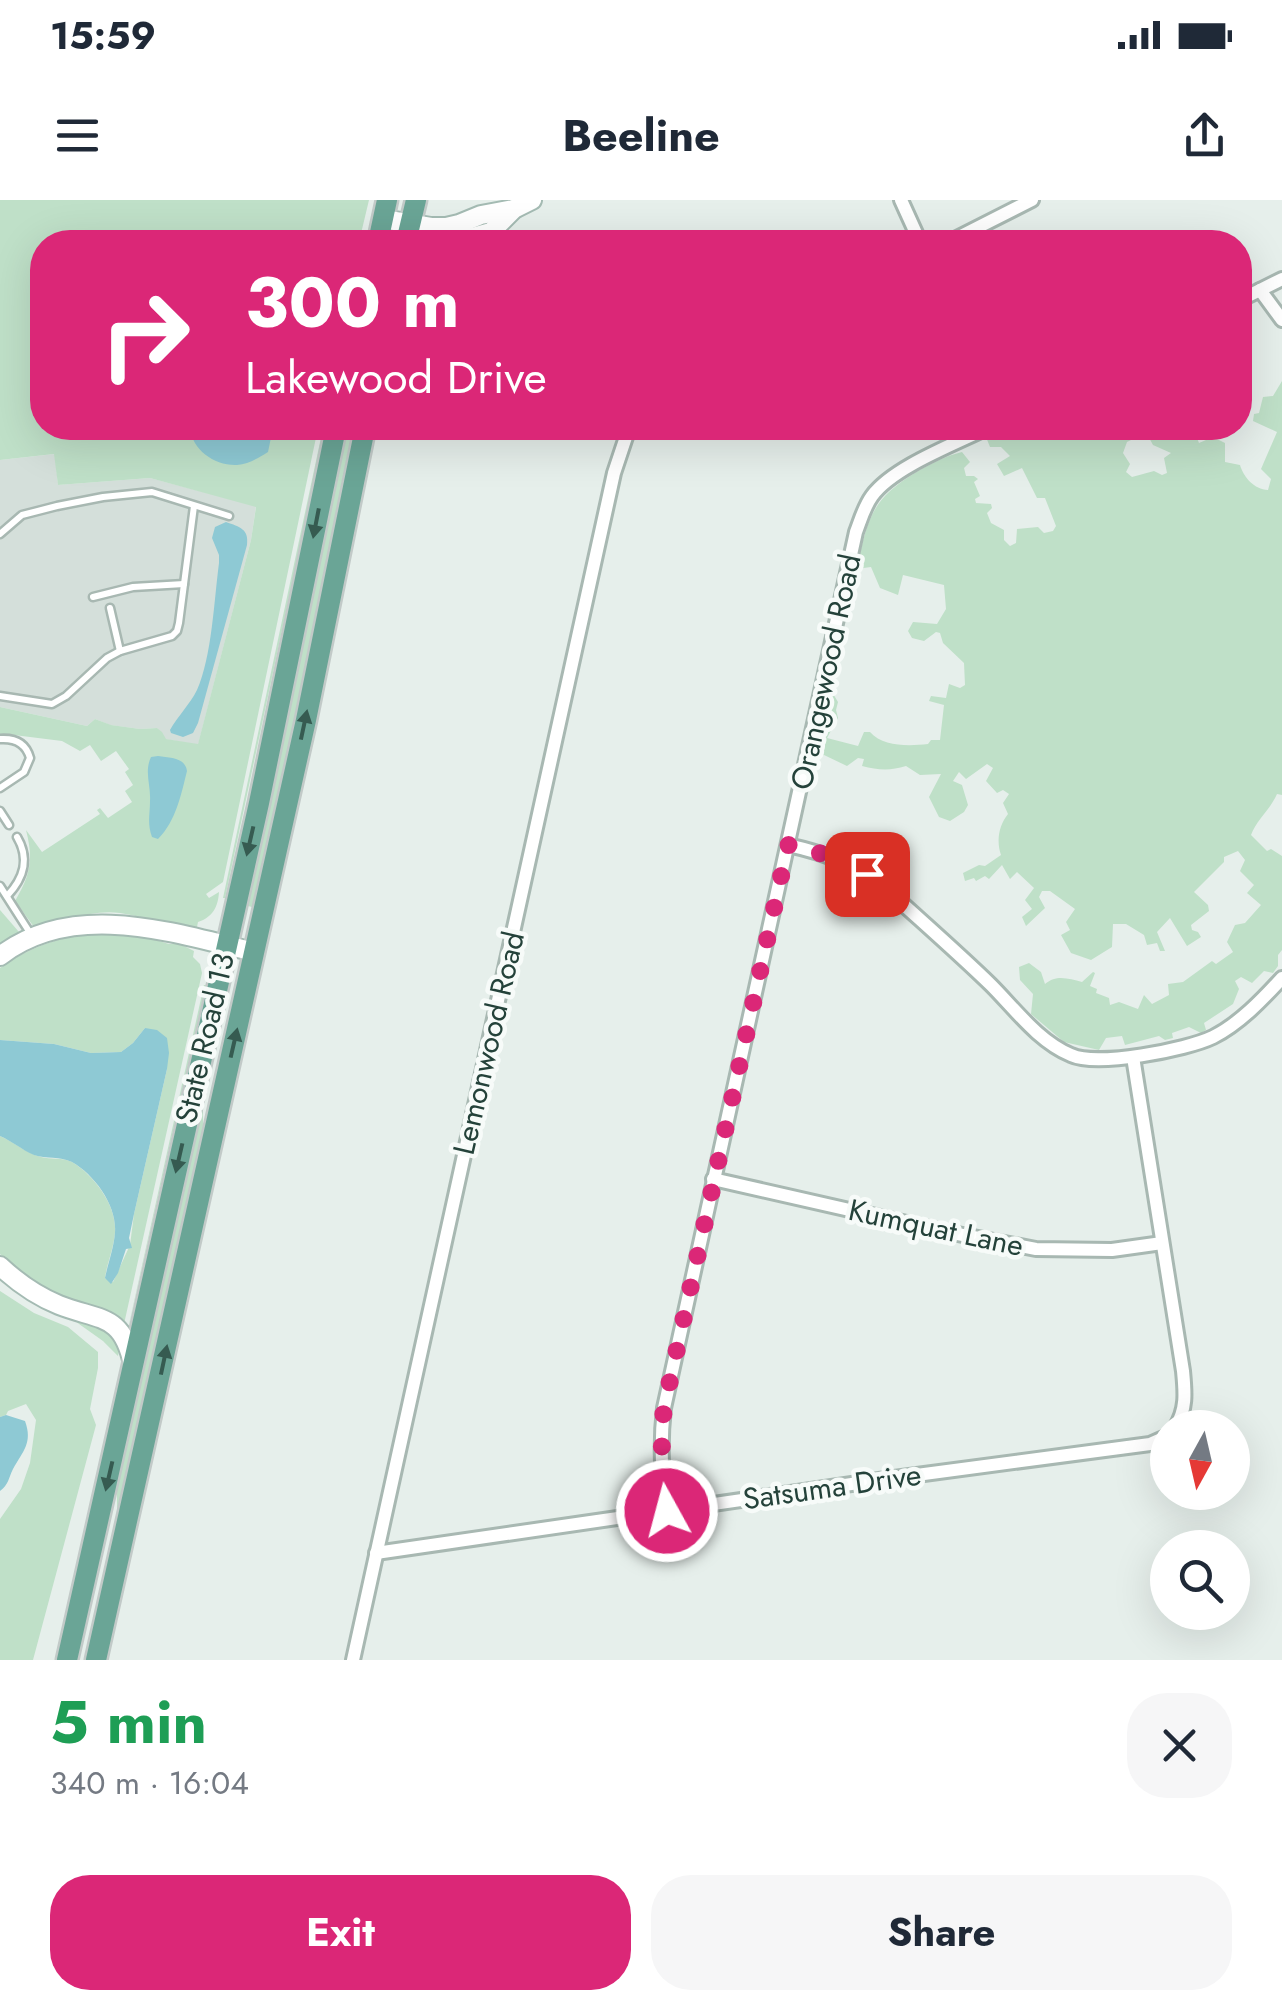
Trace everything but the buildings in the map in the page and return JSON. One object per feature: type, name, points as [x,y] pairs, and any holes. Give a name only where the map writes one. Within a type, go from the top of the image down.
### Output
[{"type":"main road","points":[[409,230],[416,200]]},
{"type":"main road","name":"State Road 13","points":[[67,1660],[278,715],[334,440]]},
{"type":"main road","name":"State Road 13","points":[[96,1660],[306,720],[363,440]]},
{"type":"street","points":[[427,230],[514,209],[532,200]]},
{"type":"street","points":[[901,200],[915,230]]},
{"type":"street","points":[[973,230],[1032,200]]},
{"type":"street","points":[[385,209],[405,230]]},
{"type":"street","points":[[492,230],[514,209]]},
{"type":"street","points":[[1252,294],[1282,279]]},
{"type":"street","points":[[1260,290],[1282,320]]},
{"type":"street","name":"Lemonwood Road","points":[[353,1660],[614,473],[626,440]]},
{"type":"street","name":"Orangewood Road","points":[[667,1511],[661,1460],[664,1408],[856,532],[863,511],[886,480],[964,440]]},
{"type":"street","points":[[788,845],[841,860],[884,886],[1057,1048],[1075,1057],[1133,1057],[1210,1038],[1228,1028],[1282,978]]},
{"type":"street","points":[[0,956],[32,938],[88,924],[140,927],[254,952]]},
{"type":"street","points":[[1270,991],[1282,1002]]},
{"type":"street","points":[[1133,1057],[1184,1371],[1184,1410]]},
{"type":"street","name":"Kumquat Lane","points":[[713,1179],[1036,1249],[1112,1250],[1162,1243]]},
{"type":"street","points":[[0,1266],[44,1298],[113,1324],[129,1346],[133,1366]]},
{"type":"street","name":"Satsuma Drive","points":[[376,1552],[1150,1444]]},
{"type":"lane","points":[[0,534],[22,516],[102,497],[152,492],[229,516]]},
{"type":"lane","points":[[0,696],[52,704],[107,658],[172,636],[177,630],[194,506]]},
{"type":"lane","points":[[94,597],[132,587],[184,584]]},
{"type":"lane","points":[[110,608],[120,651]]},
{"type":"lane","points":[[0,740],[23,744],[30,758],[24,772],[0,788]]},
{"type":"lane","points":[[0,812],[8,825]]},
{"type":"lane","points":[[7,896],[24,870],[26,858],[17,836]]},
{"type":"lane","points":[[0,886],[32,938]]},
{"type":"shaded area","points":[[55,454],[58,485],[150,478],[256,506],[251,540],[198,745],[165,739],[157,728],[110,725],[95,719],[87,726],[0,707],[0,460]]},
{"type":"green space","points":[[0,200],[369,200],[362,230],[30,230],[30,440],[210,440],[267,452],[270,440],[315,440],[223,882],[206,894],[209,898],[219,892],[214,911],[197,927],[109,912],[34,927],[15,901],[29,867],[26,830],[42,852],[100,814],[100,808],[108,818],[132,802],[125,791],[133,785],[125,772],[129,769],[116,751],[101,761],[90,745],[80,751],[62,741],[0,736],[0,707],[87,726],[95,719],[111,725],[157,728],[166,739],[198,744],[256,507],[150,478],[58,485],[54,454],[0,460]]},
{"type":"green space","points":[[1282,381],[1282,795],[1277,794],[1251,835],[1267,851],[1271,849],[1282,856],[1282,950],[1278,966],[1273,973],[1264,971],[1252,983],[1241,977],[1235,981],[1239,989],[1233,1004],[1204,1023],[1206,1030],[1201,1033],[1189,1027],[1172,1033],[1173,1038],[1165,1040],[1159,1036],[1125,1045],[1122,1036],[1106,1038],[1099,1050],[1064,1042],[1031,1014],[1033,994],[1020,980],[1019,967],[1029,963],[1041,972],[1045,984],[1059,978],[1082,982],[1093,972],[1090,986],[1109,998],[1110,1005],[1119,1002],[1138,1009],[1144,995],[1152,1004],[1169,995],[1168,984],[1183,982],[1212,961],[1216,964],[1233,952],[1227,942],[1235,925],[1245,923],[1261,905],[1247,893],[1254,885],[1240,871],[1245,860],[1238,851],[1224,857],[1224,862],[1194,892],[1209,911],[1191,925],[1201,937],[1187,946],[1170,918],[1157,932],[1165,951],[1160,951],[1157,943],[1147,945],[1144,935],[1126,924],[1113,924],[1112,947],[1091,960],[1071,953],[1061,935],[1070,930],[1066,922],[1075,909],[1050,891],[1042,891],[1039,897],[1045,908],[1026,926],[1022,917],[1032,909],[1025,900],[1034,888],[1017,872],[1010,879],[1002,865],[989,879],[985,876],[965,881],[963,873],[985,866],[1001,855],[999,833],[1008,814],[1003,803],[1009,794],[1003,790],[997,793],[986,781],[993,768],[987,764],[966,779],[959,772],[953,781],[962,785],[968,805],[950,821],[939,817],[929,797],[941,774],[920,775],[906,766],[862,766],[864,759],[858,758],[847,766],[824,755],[815,759],[832,692],[838,702],[838,718],[827,738],[858,746],[864,732],[870,732],[889,743],[921,745],[940,740],[944,705],[929,701],[931,696],[946,698],[949,684],[960,688],[965,685],[964,663],[943,643],[940,633],[924,641],[912,638],[908,631],[913,622],[937,624],[946,609],[944,585],[903,575],[898,595],[880,588],[871,567],[856,569],[869,523],[881,501],[902,481],[962,452],[970,462],[964,468],[966,476],[978,479],[974,482],[980,496],[976,503],[991,504],[987,513],[991,523],[1004,530],[1004,540],[1010,546],[1016,543],[1017,529],[1038,527],[1044,533],[1053,531],[1056,526],[1045,498],[1037,498],[1022,468],[1004,476],[997,464],[1010,456],[1001,447],[990,447],[987,440],[1131,440],[1123,453],[1130,464],[1126,472],[1132,477],[1154,471],[1167,473],[1164,458],[1171,453],[1150,440],[1219,440],[1225,443],[1225,462],[1240,465],[1250,482],[1268,490],[1271,479],[1261,469],[1277,432],[1253,421],[1263,397],[1273,396]]},
{"type":"green space","points":[[320,440],[322,440],[225,898]]},
{"type":"green space","points":[[343,440],[355,440],[256,908],[244,905]]},
{"type":"green space","points":[[0,910],[19,935],[0,946]]},
{"type":"green space","points":[[100,932],[180,944],[194,951],[202,973],[124,1324],[109,1310],[81,1307],[50,1293],[0,1254],[0,1136],[36,1155],[72,1162],[96,1183],[115,1222],[105,1278],[113,1282],[130,1245],[167,1069],[145,1028],[121,1052],[91,1053],[54,1044],[0,1040],[0,968],[48,943]]},
{"type":"green space","points":[[229,981],[203,1103],[203,1144],[91,1642],[117,1516],[117,1478]]},
{"type":"green space","points":[[206,985],[128,1330],[128,1329]]},
{"type":"green space","points":[[0,1277],[101,1325],[104,1331],[109,1329],[120,1344],[118,1356],[72,1319],[18,1293]]},
{"type":"green space","points":[[0,1291],[34,1313],[68,1327],[98,1352],[90,1409],[96,1425],[33,1660],[0,1660],[0,1519],[21,1489],[30,1463],[36,1420],[26,1404],[0,1417]]},
{"type":"water","points":[[194,440],[270,440],[268,452],[237,465],[221,463]]},
{"type":"water","points":[[226,522],[245,532],[247,545],[198,723],[193,733],[183,737],[170,730],[202,676],[219,563],[212,538],[215,527]]},
{"type":"water","points":[[151,757],[180,761],[187,771],[174,816],[158,839],[152,837],[150,827],[148,773]]},
{"type":"water","points":[[145,1028],[157,1030],[167,1038],[167,1069],[129,1238],[132,1248],[126,1249],[111,1284],[105,1278],[115,1222],[96,1183],[72,1162],[34,1155],[0,1136],[0,1040],[54,1044],[91,1053],[121,1052]]},
{"type":"water","points":[[0,1417],[25,1421],[28,1435],[7,1484],[0,1491]]},
{"type":"route","points":[[667,1511],[660,1442],[664,1408],[788,845],[841,860],[867,874]]}]
